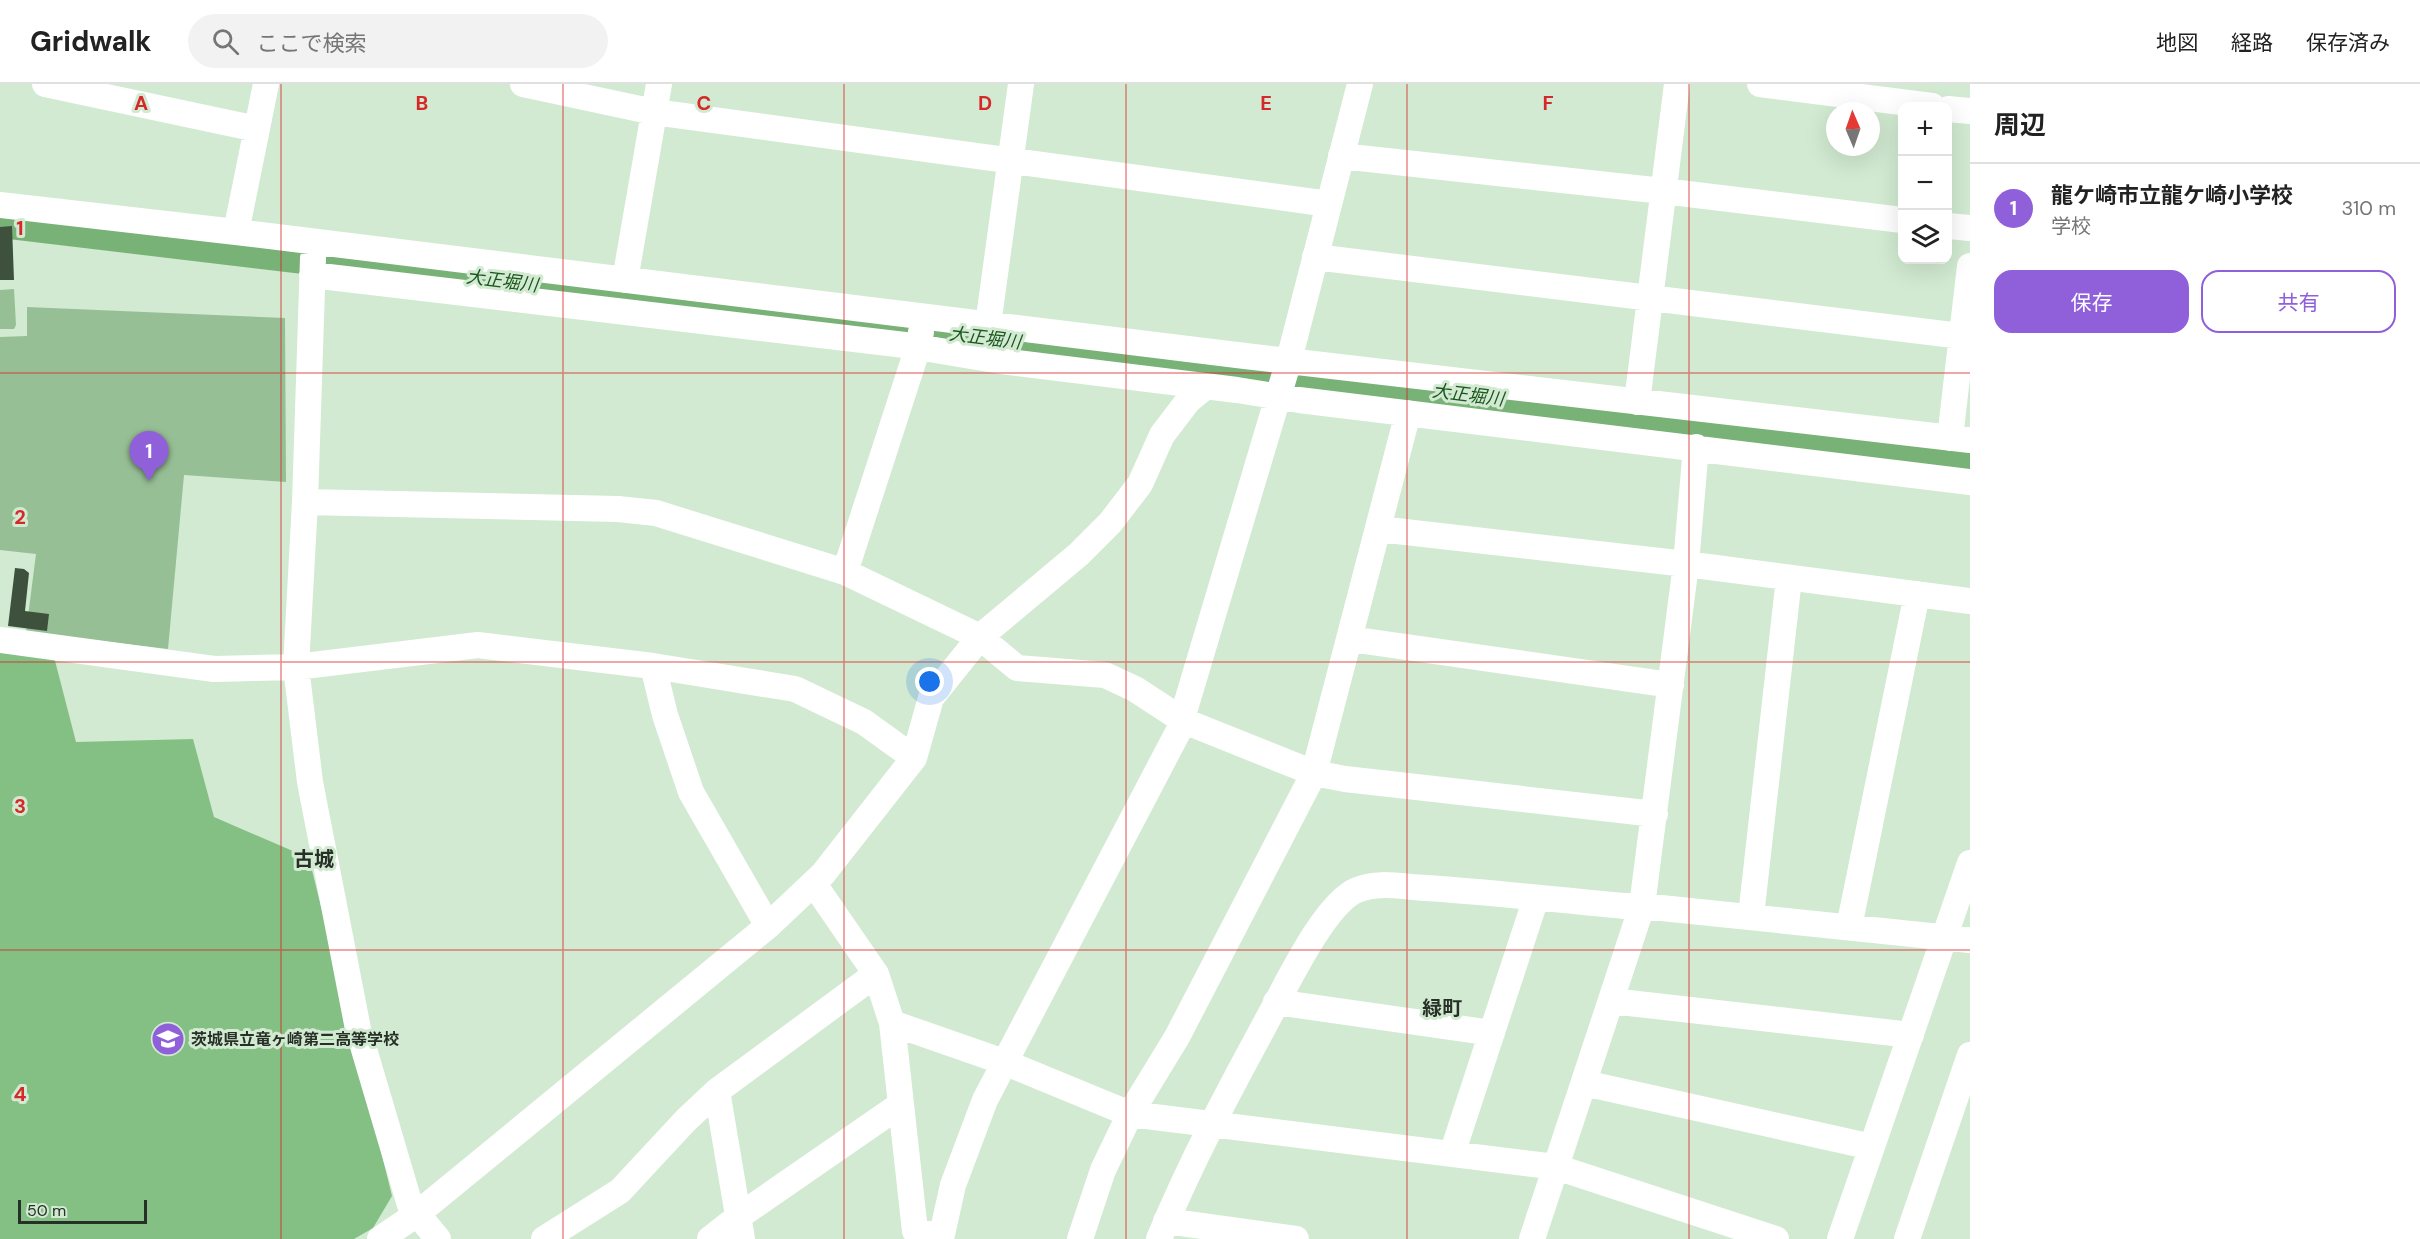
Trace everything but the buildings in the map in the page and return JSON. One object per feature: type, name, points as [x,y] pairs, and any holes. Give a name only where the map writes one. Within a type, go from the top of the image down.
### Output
[{"type":"street","points":[[45,84],[104,90],[257,129]]},
{"type":"street","points":[[236,232],[266,84]]},
{"type":"street","points":[[523,84],[654,112],[1329,204]]},
{"type":"street","points":[[625,280],[659,84]]},
{"type":"street","points":[[988,325],[1021,84]]},
{"type":"street","points":[[814,884],[876,974],[892,1023],[915,1231],[941,1238],[953,1185],[985,1100],[1178,732],[1289,360],[1360,84]]},
{"type":"street","points":[[1637,402],[1677,84]]},
{"type":"street","points":[[1760,84],[1901,102]]},
{"type":"street","points":[[1952,109],[1970,111]]},
{"type":"street","points":[[1341,156],[1898,220]]},
{"type":"street","points":[[0,206],[236,232],[625,280],[921,333],[1001,361],[1205,387],[1238,388],[1278,397],[1408,413],[1669,441],[1696,447],[1970,482]]},
{"type":"street","points":[[1952,226],[1970,228]]},
{"type":"street","points":[[313,243],[306,502],[296,667],[310,782],[358,1029],[410,1205],[438,1239]]},
{"type":"street","points":[[1315,257],[1966,336]]},
{"type":"street","points":[[312,275],[921,333],[988,325],[1637,402],[1673,409],[1960,439],[1970,266]]},
{"type":"street","points":[[845,572],[921,333]]},
{"type":"street","points":[[1238,388],[1245,356]]},
{"type":"street","points":[[380,1239],[417,1214],[768,926],[814,884],[914,758],[932,698],[980,637],[1079,554],[1110,523],[1140,484],[1162,435],[1188,401],[1205,387]]},
{"type":"street","points":[[1669,441],[1673,409]]},
{"type":"street","points":[[1080,1239],[1103,1170],[1130,1114],[1177,1037],[1314,773],[1408,413]]},
{"type":"street","points":[[1532,1239],[1642,906],[1686,564],[1696,447]]},
{"type":"street","points":[[306,502],[618,509],[656,513],[845,572],[980,637],[1017,668],[1106,675],[1135,689],[1182,720],[1314,773],[1345,779],[1655,814]]},
{"type":"street","points":[[1379,529],[1686,564],[1970,601]]},
{"type":"street","points":[[1751,916],[1789,578]]},
{"type":"street","points":[[1849,927],[1917,594]]},
{"type":"street","points":[[1350,639],[1671,685]]},
{"type":"street","points":[[0,640],[214,669],[296,667],[478,645],[653,666],[795,689],[864,722],[914,758]]},
{"type":"street","points":[[653,666],[665,715],[692,792],[768,926]]},
{"type":"street","points":[[1840,1239],[1970,863]]},
{"type":"street","points":[[1296,1239],[1162,1230],[1210,1124],[1276,1002],[1326,918],[1355,890],[1375,885],[1642,906],[1970,940]]},
{"type":"street","points":[[1452,1155],[1536,898]]},
{"type":"street","points":[[544,1239],[620,1191],[717,1090],[876,974]]},
{"type":"street","points":[[1611,1001],[1911,1035]]},
{"type":"street","points":[[1276,1002],[1492,1033]]},
{"type":"street","points":[[892,1023],[1004,1062],[1130,1114],[1556,1167],[1776,1239]]},
{"type":"street","points":[[1907,1239],[1970,1055]]},
{"type":"street","points":[[1584,1083],[1872,1147]]},
{"type":"street","points":[[717,1090],[740,1228]]},
{"type":"street","points":[[710,1239],[740,1228],[900,1105]]},
{"type":"green space","points":[[14,289],[16,325],[14,329],[0,329],[0,290]]},
{"type":"green space","points":[[27,307],[285,318],[286,482],[184,475],[168,649],[26,632],[36,554],[0,550],[0,337],[27,336]]},
{"type":"green space","name":"茨城県立竜ヶ崎第二高等学校","points":[[0,644],[53,653],[76,742],[193,739],[214,817],[309,858],[392,1196],[373,1228],[354,1239],[0,1239]]},
{"type":"waterway","name":"大正堀川","points":[[0,222],[1970,455]]},
{"type":"place","name":"龍ケ崎市立龍ケ崎小学校","points":[[149,481]]},
{"type":"place","name":"茨城県立竜ヶ崎第二高等学校","points":[[168,1039]]},
{"type":"district","name":"古城","points":[[314,859]]},
{"type":"district","name":"緑町","points":[[1442,1008]]}]
